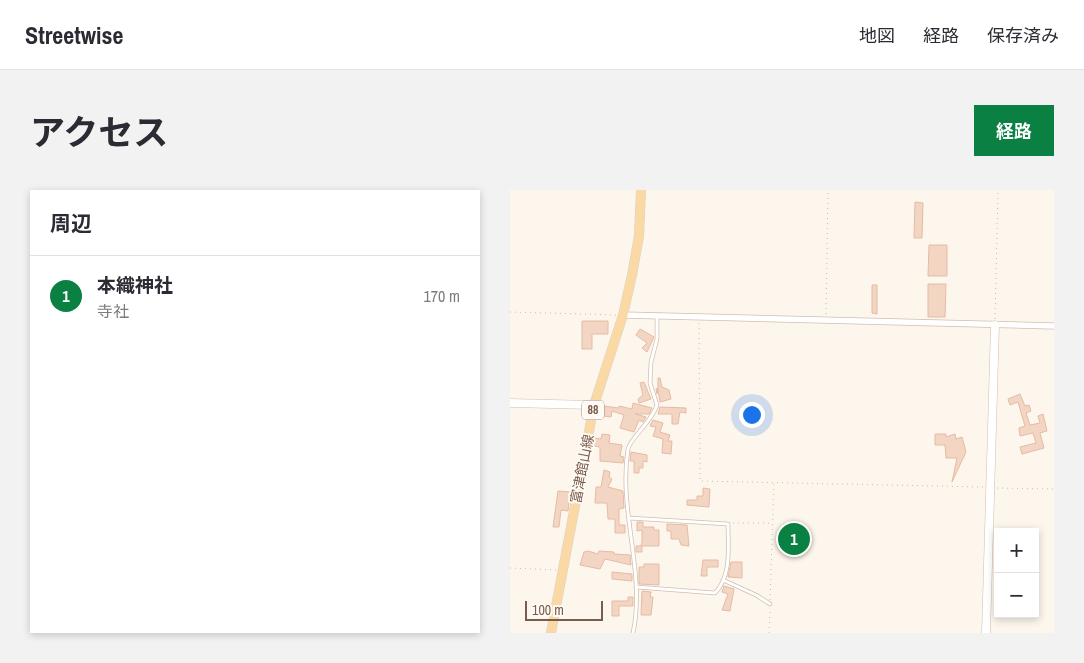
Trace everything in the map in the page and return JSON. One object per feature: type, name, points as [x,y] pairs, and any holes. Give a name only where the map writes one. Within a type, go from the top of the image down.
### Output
[{"type":"main road","name":"富津館山線","points":[[551,633],[594,405],[622,316],[639,236],[641,190]]},
{"type":"street","points":[[622,316],[1054,326]]},
{"type":"street","points":[[986,633],[995,325]]},
{"type":"street","points":[[510,403],[594,405]]},
{"type":"lane","points":[[633,633],[636,620],[636,587],[628,518],[628,448],[630,441],[646,426],[657,405],[650,383],[651,362],[657,339],[657,316]]},
{"type":"lane","points":[[628,518],[728,524],[728,558],[723,580],[718,591],[710,594],[636,587]]},
{"type":"lane","points":[[723,580],[754,594],[770,604]]},
{"type":"path","points":[[825,320],[828,190]]},
{"type":"path","points":[[995,325],[998,190]]},
{"type":"path","points":[[510,312],[622,316]]},
{"type":"path","points":[[699,317],[700,481],[1054,489]]},
{"type":"path","points":[[769,633],[774,482]]},
{"type":"path","points":[[728,524],[772,523]]},
{"type":"path","points":[[510,568],[563,570]]},
{"type":"building","points":[[915,202],[923,203],[922,238],[914,238]]},
{"type":"building","points":[[929,245],[947,245],[947,276],[928,276]]},
{"type":"building","points":[[928,284],[946,284],[945,317],[928,317]]},
{"type":"building","points":[[872,285],[877,285],[877,314],[872,313]]},
{"type":"building","points":[[582,321],[608,321],[608,334],[592,334],[592,349],[582,349]]},
{"type":"building","points":[[640,329],[654,337],[647,352],[642,348],[647,343],[636,335]]},
{"type":"building","points":[[658,378],[660,378],[662,387],[669,390],[671,399],[660,402],[658,389],[657,394],[656,389],[658,388]]},
{"type":"building","points":[[644,382],[651,399],[639,403],[638,399],[643,395],[640,383]]},
{"type":"building","points":[[1020,394],[1025,406],[1029,405],[1031,411],[1026,413],[1030,425],[1040,423],[1038,416],[1043,414],[1047,431],[1040,433],[1044,448],[1022,454],[1020,447],[1036,443],[1033,433],[1020,436],[1019,428],[1025,426],[1018,402],[1010,405],[1008,399]]},
{"type":"building","points":[[633,403],[652,408],[649,414],[635,414],[646,417],[643,422],[639,420],[634,432],[620,428],[624,415],[612,411],[611,417],[603,416],[603,406],[619,408],[619,406],[632,409]]},
{"type":"building","points":[[660,407],[686,408],[686,413],[680,412],[678,424],[672,424],[672,414],[658,414]]},
{"type":"building","points":[[653,420],[663,423],[660,432],[670,435],[668,441],[672,441],[671,454],[662,453],[663,439],[653,436],[656,427],[650,426]]},
{"type":"building","points":[[602,434],[610,435],[609,443],[622,445],[620,456],[624,457],[623,463],[600,461],[600,447],[594,446],[595,438],[601,439]]},
{"type":"building","points":[[935,434],[946,434],[946,437],[955,434],[956,439],[962,437],[966,452],[952,482],[957,458],[946,458],[945,445],[935,445]]},
{"type":"building","points":[[631,452],[647,455],[647,462],[643,461],[643,468],[639,468],[639,473],[634,473],[634,461],[630,461]]},
{"type":"building","points":[[604,470],[610,472],[609,477],[612,479],[608,487],[623,491],[624,508],[619,509],[619,525],[625,525],[625,533],[615,533],[615,519],[608,519],[607,503],[595,503],[596,487],[601,487]]},
{"type":"building","points":[[703,488],[710,489],[709,507],[687,505],[687,500],[697,500],[697,496],[703,496]]},
{"type":"building","points":[[558,491],[570,492],[568,511],[561,510],[559,527],[553,527]]},
{"type":"building","points":[[637,522],[643,522],[643,527],[654,527],[654,530],[659,530],[659,546],[642,546],[642,552],[636,552],[636,546],[641,546],[642,542],[642,530],[637,531]]},
{"type":"building","points":[[667,524],[687,525],[689,546],[681,545],[679,539],[671,539],[671,531],[667,531]]},
{"type":"building","points":[[588,551],[598,554],[599,551],[630,555],[631,565],[605,559],[600,569],[580,565],[584,552]]},
{"type":"building","points":[[703,560],[718,560],[718,567],[707,567],[707,576],[701,576]]},
{"type":"building","points":[[731,562],[742,562],[742,578],[728,577]]},
{"type":"building","points":[[644,564],[659,564],[659,585],[639,584],[639,567],[644,567]]},
{"type":"building","points":[[612,572],[632,574],[632,581],[612,579]]},
{"type":"building","points":[[724,586],[734,589],[730,611],[722,610],[728,594],[722,592]]},
{"type":"building","points":[[642,591],[651,592],[650,597],[653,597],[651,615],[641,615]]},
{"type":"building","points":[[628,597],[633,597],[633,606],[619,606],[619,616],[612,616],[612,601],[628,601]]},
{"type":"place","name":"本織神社","points":[[794,539]]}]
